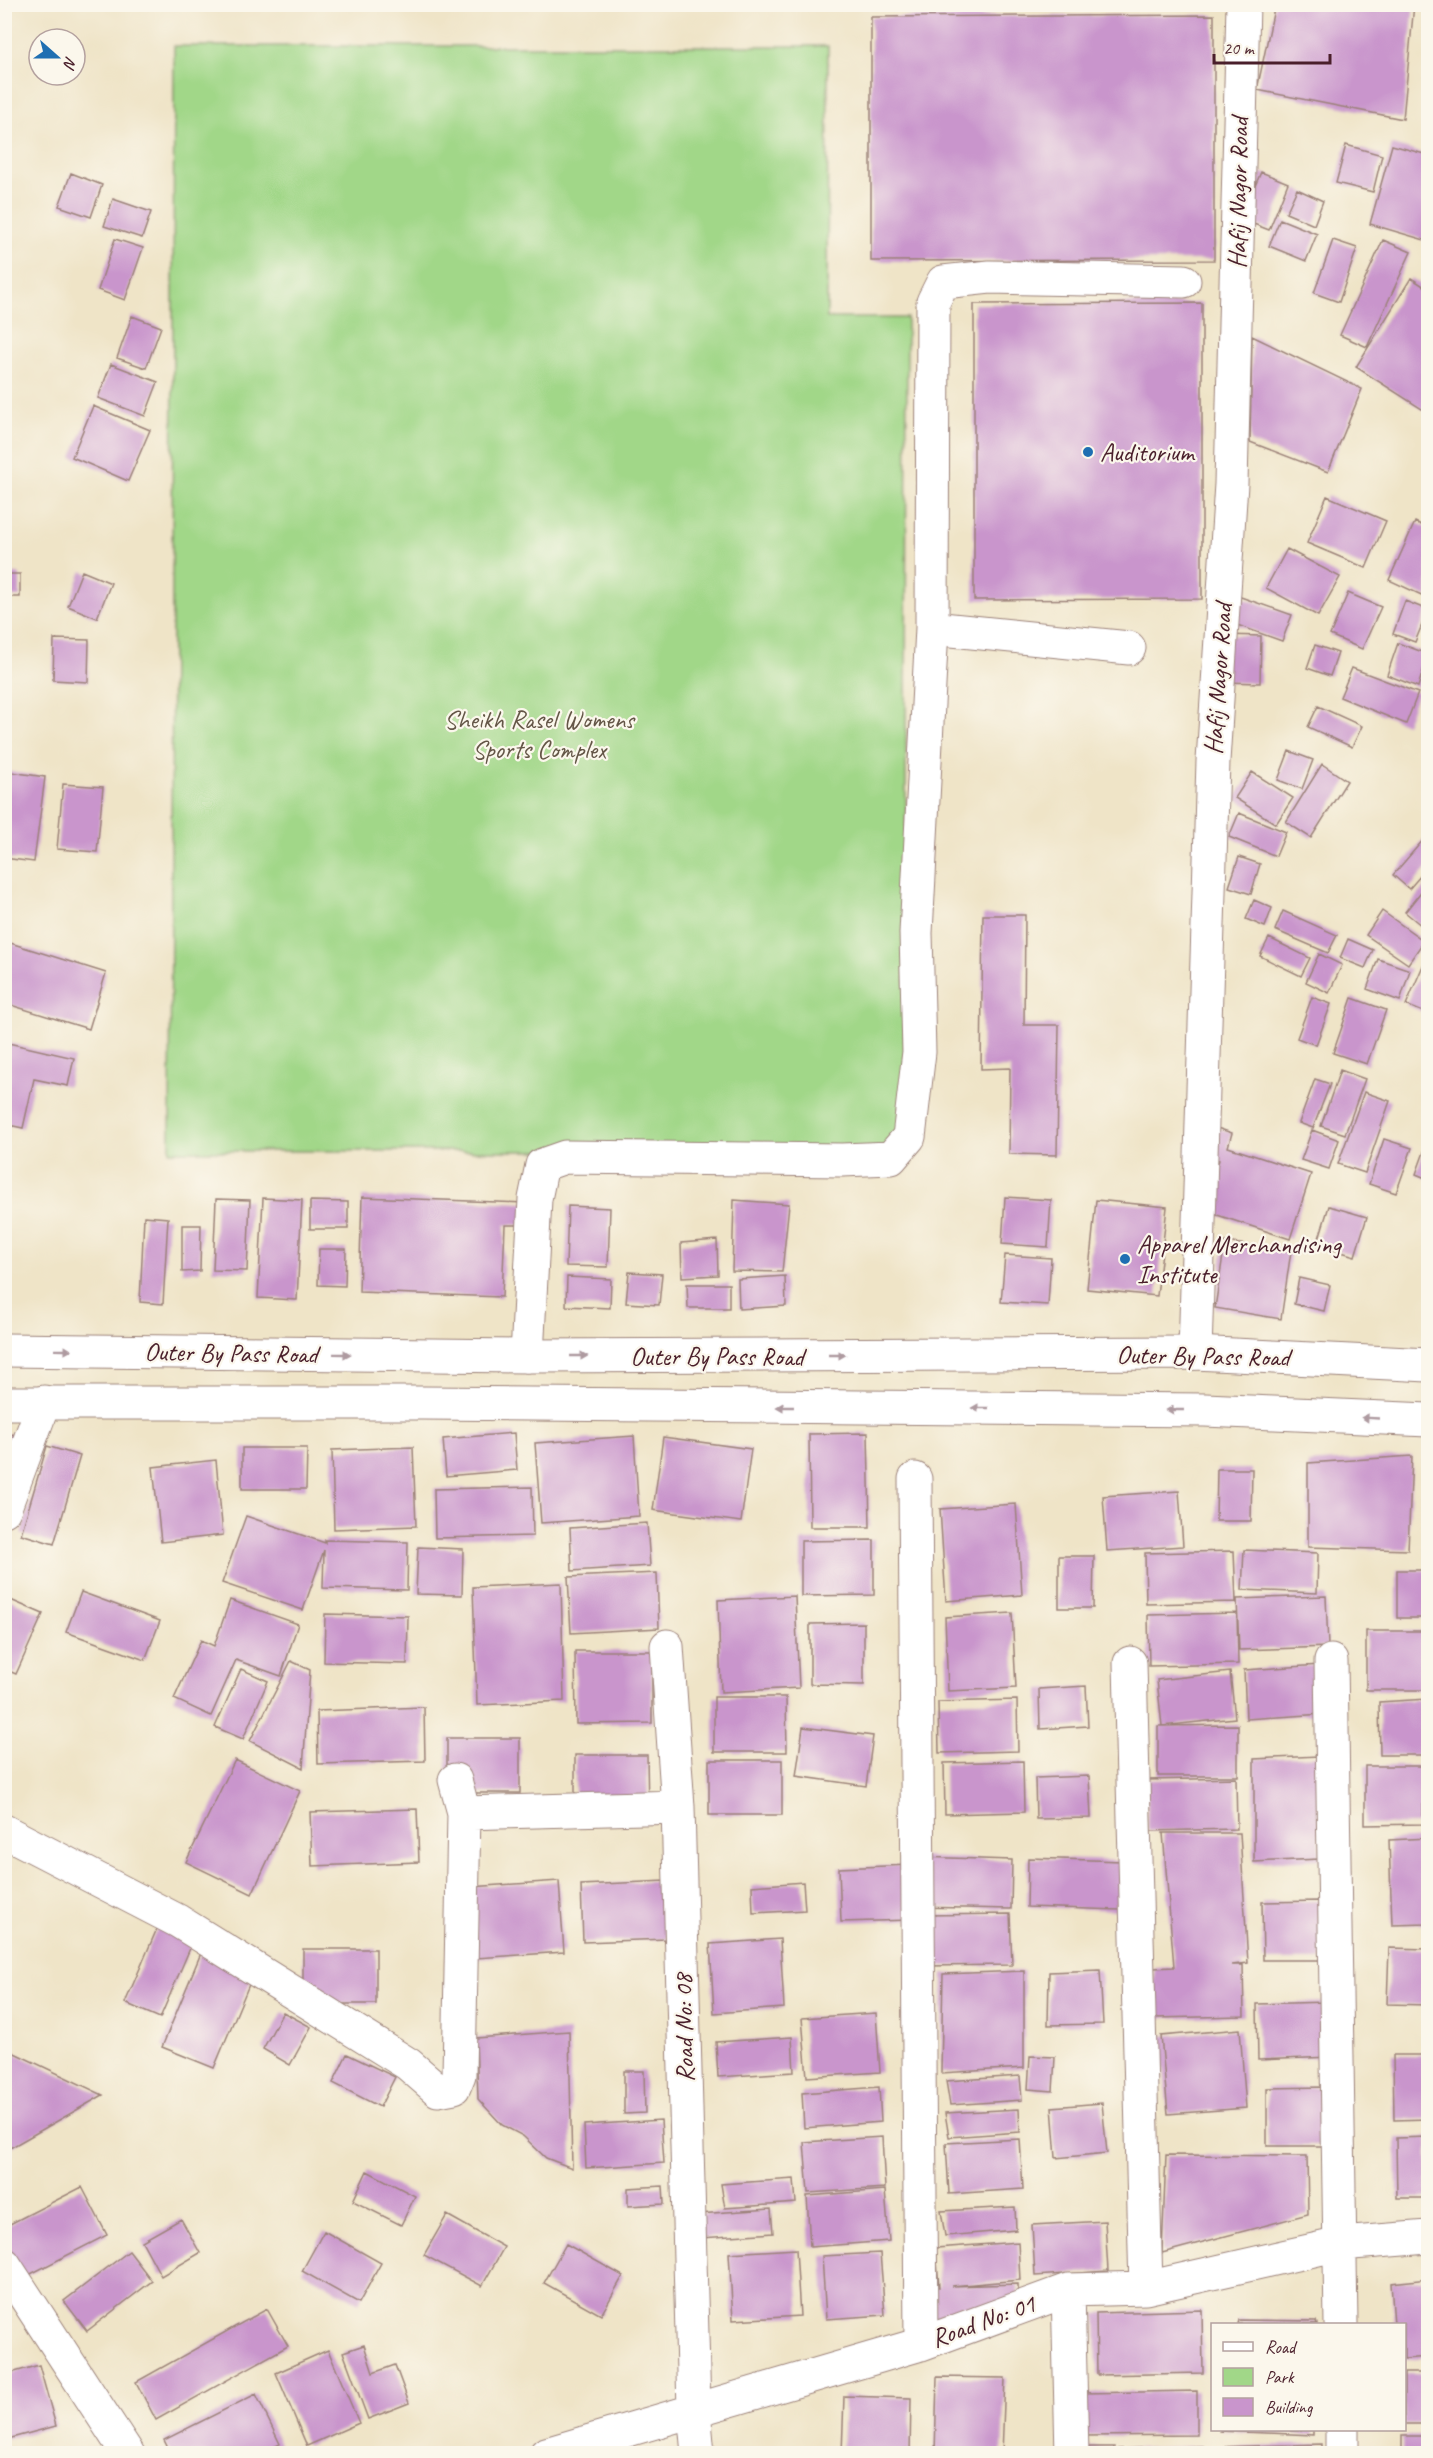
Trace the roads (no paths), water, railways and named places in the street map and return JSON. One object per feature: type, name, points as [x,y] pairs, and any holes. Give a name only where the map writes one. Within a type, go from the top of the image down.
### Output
[{"type":"street","name":"Hafij Nagor Road","points":[[1195,1353],[1213,761],[1231,484],[1243,4]]},
{"type":"street","points":[[527,1356],[535,1199],[542,1165],[565,1157],[842,1160],[891,1158],[909,1137],[919,1052],[916,933],[932,628],[933,302],[943,282],[990,277],[1184,281]]},
{"type":"street","points":[[932,628],[1129,648]]},
{"type":"street","name":"Outer By Pass Road","points":[[4,1350],[527,1356],[1195,1353],[1428,1365]]},
{"type":"street","points":[[4,1509],[44,1402]]},
{"type":"street","name":"Outer By Pass Road","points":[[4,1403],[422,1403],[1205,1410],[1428,1420]]},
{"type":"street","points":[[915,1479],[921,2344]]},
{"type":"street","name":"Road No: 08","points":[[667,1646],[678,1807],[694,2410],[698,2454]]},
{"type":"street","points":[[1331,1662],[1341,2323]]},
{"type":"street","points":[[1130,1663],[1146,2288]]},
{"type":"street","points":[[4,1831],[178,1920],[408,2064],[438,2090],[444,2090],[454,2087],[459,2075],[464,1813],[455,1780]]},
{"type":"street","points":[[464,1813],[678,1807]]},
{"type":"street","name":"Road No: 01","points":[[546,2454],[921,2344],[1068,2290],[1146,2288],[1340,2244],[1428,2236]]},
{"type":"street","points":[[4,2264],[128,2454]]},
{"type":"street","points":[[1068,2290],[1072,2454]]},
{"type":"street","points":[[1342,2431],[1342,2454]]},
{"type":"place","name":"Auditorium","points":[[1088,452]]},
{"type":"place","name":"Apparel Merchandising Institute","points":[[1125,1259]]},
{"type":"park label","name":"Sheikh Rasel Womens Sports Complex","points":[[539,734]]}]
